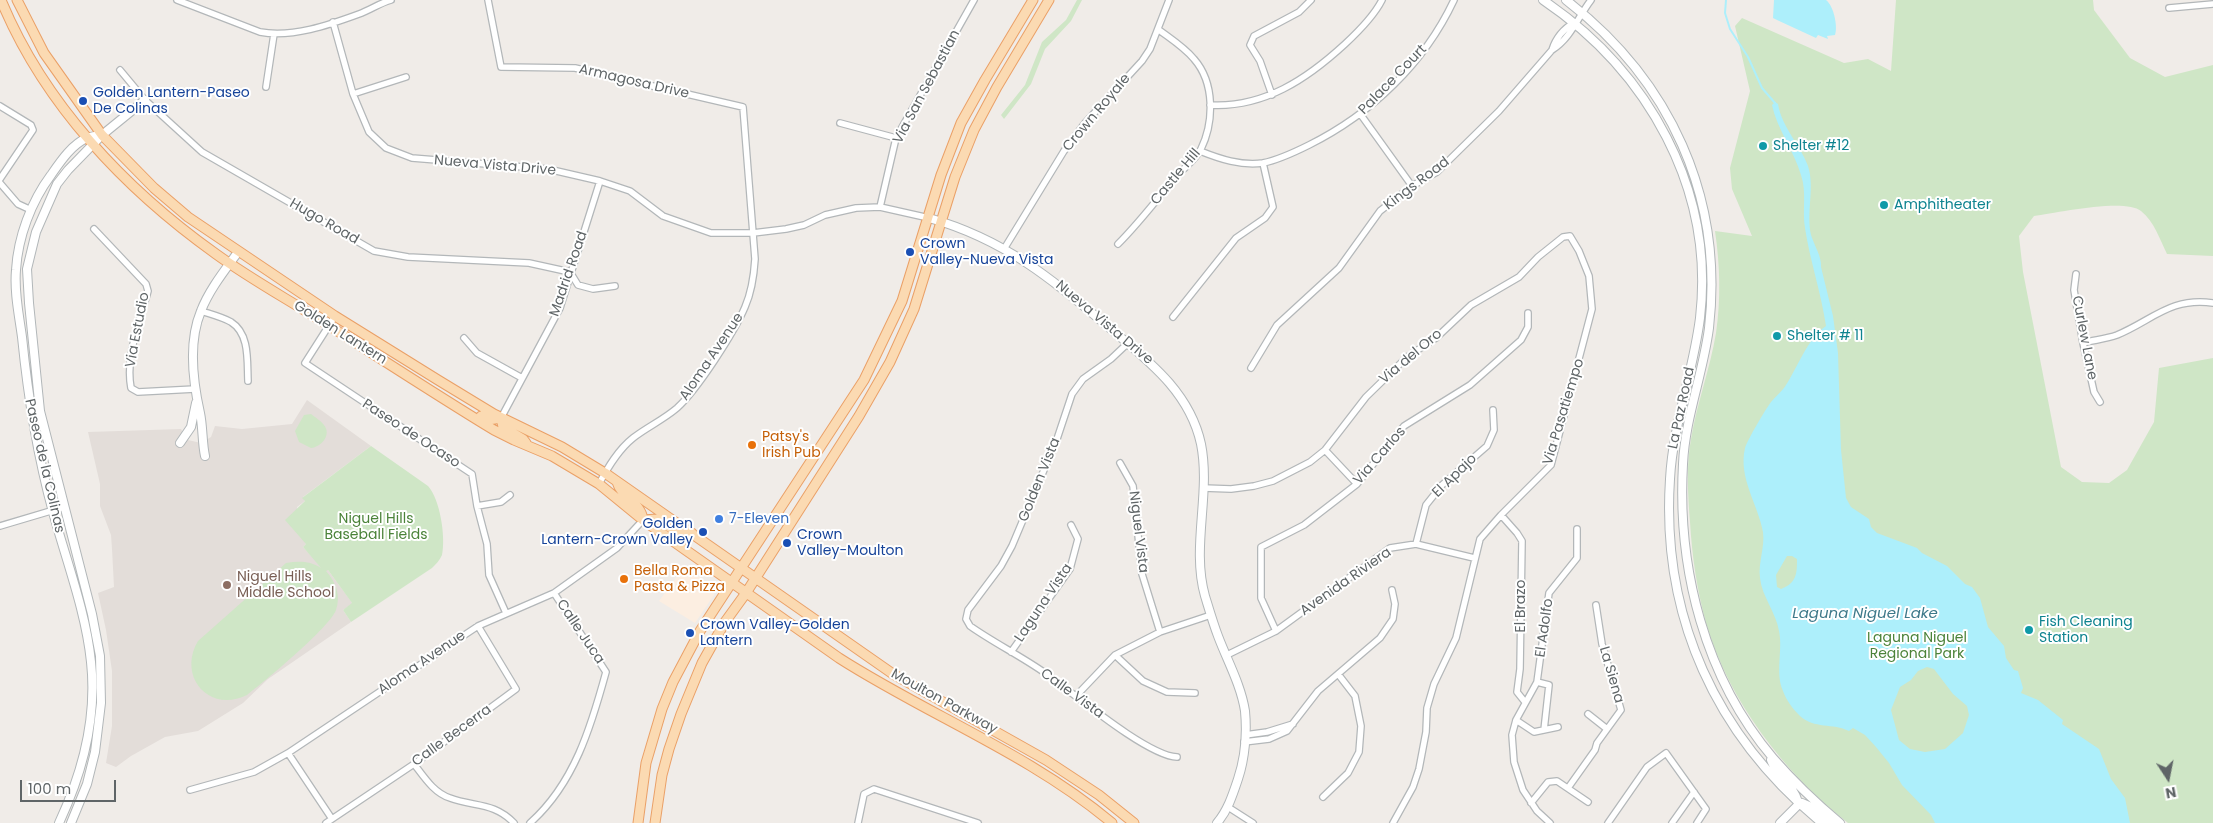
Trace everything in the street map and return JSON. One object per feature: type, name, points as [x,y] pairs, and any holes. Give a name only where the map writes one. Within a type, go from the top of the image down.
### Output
[{"type":"main road","name":"Golden Lantern","points":[[1,0],[32,60],[72,120],[139,193],[178,226],[230,263],[494,430],[552,456],[599,484],[643,520],[746,593]]},
{"type":"main road","name":"Golden Lantern","points":[[17,0],[44,53],[102,135],[172,205],[334,316],[501,418],[562,447],[606,473],[756,578]]},
{"type":"main road","points":[[638,823],[646,763],[662,709],[686,655],[864,380],[902,301],[942,175],[962,123],[985,80],[1033,0]]},
{"type":"main road","points":[[655,823],[662,775],[693,681],[721,628],[756,578],[859,416],[890,362],[914,308],[956,177],[974,130],[997,87],[1049,0]]},
{"type":"main road","name":"La Paz Road","points":[[1543,0],[1575,22],[1612,56],[1655,114],[1681,170],[1698,232],[1701,272],[1700,316],[1697,338],[1677,426],[1670,481],[1672,552],[1676,584],[1695,654],[1718,702],[1745,744],[1799,804],[1822,823]]},
{"type":"main road","name":"La Paz Road","points":[[1566,0],[1623,52],[1664,110],[1680,136],[1702,201],[1712,270],[1708,331],[1687,428],[1683,464],[1683,515],[1689,572],[1702,627],[1719,672],[1731,697],[1772,757],[1806,794],[1840,823]]},
{"type":"main road","name":"Paseo de la Colinas","points":[[71,823],[87,784],[100,720],[101,688],[98,638],[40,411],[28,293],[29,256],[42,215],[57,184],[102,135],[145,100]]},
{"type":"main road","name":"Paseo de la Colinas","points":[[59,823],[74,787],[87,744],[92,664],[84,624],[52,511],[29,406],[16,286],[18,256],[31,210],[40,190],[62,159],[88,138],[102,135]]},
{"type":"main road","points":[[1666,136],[1680,136]]},
{"type":"main road","points":[[31,210],[42,215]]},
{"type":"main road","name":"Nueva Vista Drive","points":[[929,218],[984,238],[1017,255],[1054,280],[1166,377],[1185,405],[1200,442],[1203,457],[1201,566],[1204,592],[1239,687],[1245,710],[1241,770],[1228,807],[1217,823]]},
{"type":"main road","points":[[204,456],[200,414],[195,389],[195,332],[201,311],[238,252]]},
{"type":"main road","points":[[446,400],[452,398],[488,420],[501,418],[504,426],[523,439],[526,445]]},
{"type":"main road","points":[[180,443],[191,427],[196,401]]},
{"type":"main road","points":[[618,482],[620,492],[638,506],[643,520],[657,519],[685,537],[692,533]]},
{"type":"main road","name":"Moulton Parkway","points":[[756,578],[893,674],[1046,760],[1093,790],[1134,823]]},
{"type":"main road","name":"Moulton Parkway","points":[[746,593],[871,679],[1050,778],[1112,823]]},
{"type":"main road","points":[[1772,757],[1772,763],[1793,789],[1799,804]]},
{"type":"main road","points":[[1780,823],[1799,804],[1804,803],[1831,823]]},
{"type":"street","points":[[177,0],[260,32],[274,34],[289,33],[333,22],[391,0]]},
{"type":"street","name":"Armagosa Drive","points":[[488,0],[501,66],[575,68],[743,107]]},
{"type":"street","name":"Via San Sebastian","points":[[880,207],[896,138],[974,0]]},
{"type":"street","name":"Crown Royale","points":[[1004,249],[1064,151],[1084,123],[1142,61],[1159,30],[1169,0]]},
{"type":"street","points":[[1272,95],[1260,61],[1250,45],[1251,41],[1254,36],[1299,12],[1311,0]]},
{"type":"street","points":[[1210,105],[1230,106],[1272,95],[1296,83],[1325,62],[1357,33],[1382,0]]},
{"type":"street","name":"Palace Court","points":[[1200,151],[1220,160],[1263,163],[1297,152],[1332,134],[1361,115],[1406,72],[1429,44],[1454,0]]},
{"type":"street","name":"Kings Road","points":[[1251,368],[1277,325],[1339,268],[1380,211],[1412,186],[1437,172],[1499,111],[1552,50],[1560,45],[1571,33],[1575,22],[1591,0]]},
{"type":"street","points":[[2169,8],[2213,4]]},
{"type":"street","name":"Nueva Vista Drive","points":[[333,22],[353,94],[369,132],[386,148],[412,158],[548,169],[600,181],[630,191],[663,216],[711,233],[753,233],[795,227],[840,211],[880,207],[929,218]]},
{"type":"street","name":"Castle Hill","points":[[1118,244],[1200,151],[1207,132],[1210,105],[1208,88],[1195,60],[1181,46],[1159,30]]},
{"type":"street","points":[[266,87],[274,34]]},
{"type":"street","name":"Hugo Road","points":[[120,70],[145,100],[202,152],[374,251],[408,257],[528,263],[570,272]]},
{"type":"street","points":[[353,94],[406,76]]},
{"type":"street","points":[[0,106],[31,125],[32,133],[0,179]]},
{"type":"street","name":"Aloma Avenue","points":[[599,484],[620,451],[633,438],[664,418],[689,397],[735,326],[745,307],[753,283],[755,259],[743,107]]},
{"type":"street","points":[[1361,115],[1412,186]]},
{"type":"street","points":[[840,123],[896,138]]},
{"type":"street","points":[[1173,317],[1236,238],[1265,218],[1273,206],[1263,163]]},
{"type":"street","name":"Madrid Road","points":[[501,418],[560,308],[600,181]]},
{"type":"street","points":[[0,183],[18,204],[31,210]]},
{"type":"street","name":"Via Estudio","points":[[94,229],[146,284],[148,291],[135,339],[130,378],[131,388],[138,392],[195,389]]},
{"type":"street","name":"Via del Oro","points":[[1203,488],[1254,486],[1273,481],[1302,467],[1325,450],[1366,397],[1407,357],[1436,338],[1471,306],[1519,277],[1538,257],[1568,236]]},
{"type":"street","name":"Via Pasatiempo","points":[[1392,823],[1413,787],[1419,768],[1426,732],[1427,708],[1434,684],[1456,638],[1480,539],[1551,465],[1590,324],[1592,301],[1590,279],[1579,251],[1568,236]]},
{"type":"street","points":[[570,272],[578,285],[593,290],[615,286]]},
{"type":"street","name":"Curlew Lane","points":[[2076,274],[2074,290],[2083,343],[2094,392],[2100,402]]},
{"type":"street","points":[[2083,343],[2115,336],[2179,303],[2196,301],[2213,303]]},
{"type":"street","points":[[201,311],[231,322],[240,332],[246,344],[248,381]]},
{"type":"street","name":"Via Carlos","points":[[1276,631],[1261,598],[1261,548],[1304,524],[1357,484],[1404,426],[1470,384],[1521,340],[1528,327],[1528,314]]},
{"type":"street","points":[[328,325],[334,316]]},
{"type":"street","name":"Paseo de Ocaso","points":[[328,325],[305,364],[472,474],[477,506],[487,544],[489,575],[506,613]]},
{"type":"street","points":[[464,338],[477,353],[522,378]]},
{"type":"street","name":"Golden Vista","points":[[970,626],[966,619],[966,613],[1001,566],[1012,546],[1057,439],[1072,394],[1083,379],[1111,359],[1128,343]]},
{"type":"street","name":"El Apajo","points":[[1416,544],[1426,505],[1442,485],[1487,446],[1494,430],[1493,410]]},
{"type":"street","points":[[1325,450],[1357,484]]},
{"type":"street","name":"Niguel Vista","points":[[1120,463],[1133,486],[1142,574],[1160,632]]},
{"type":"street","points":[[477,506],[501,502],[510,495]]},
{"type":"street","points":[[0,526],[64,507]]},
{"type":"street","name":"El Brazo","points":[[1501,515],[1518,533],[1522,541],[1520,669],[1517,692],[1519,697],[1525,702]]},
{"type":"street","name":"Aloma Avenue","points":[[190,790],[254,772],[288,753],[478,626],[554,593],[617,548],[643,520]]},
{"type":"street","name":"Laguna Vista","points":[[1011,652],[1070,569],[1078,539],[1071,525]]},
{"type":"street","name":"El Adolfo","points":[[1550,823],[1531,803],[1521,784],[1514,762],[1512,735],[1516,720],[1537,682],[1549,593],[1577,558],[1578,529]]},
{"type":"street","name":"Avenida Riviera","points":[[1226,655],[1276,631],[1390,548],[1416,544],[1474,558]]},
{"type":"street","points":[[1244,738],[1269,739],[1288,731],[1318,691],[1380,638],[1394,620],[1396,604],[1392,590]]},
{"type":"street","name":"Calle Juca","points":[[530,823],[542,812],[559,790],[588,734],[606,672],[554,593]]},
{"type":"street","name":"La Siena","points":[[1568,788],[1621,710],[1602,644],[1596,605]]},
{"type":"street","points":[[1076,696],[1115,655],[1160,632],[1211,615]]},
{"type":"street","name":"Calle Becerra","points":[[326,823],[414,764],[516,689],[478,626]]},
{"type":"street","name":"Calle Vista","points":[[970,626],[1046,674],[1154,750],[1170,757],[1176,757]]},
{"type":"street","points":[[1115,655],[1143,681],[1167,692],[1195,693]]},
{"type":"street","points":[[1323,797],[1348,773],[1359,752],[1362,726],[1355,696],[1338,674]]},
{"type":"street","points":[[1537,682],[1549,685],[1544,730]]},
{"type":"street","points":[[1588,714],[1607,729]]},
{"type":"street","points":[[1516,720],[1534,732],[1558,727]]},
{"type":"street","points":[[1244,738],[1294,724]]},
{"type":"street","points":[[1274,730],[1277,736]]},
{"type":"street","points":[[288,753],[332,819]]},
{"type":"street","points":[[1608,823],[1647,767],[1666,753],[1706,809],[1697,823]]},
{"type":"street","points":[[414,764],[434,789],[449,798],[494,808],[514,823]]},
{"type":"street","points":[[1531,803],[1548,782],[1557,781],[1588,802]]},
{"type":"street","points":[[858,823],[862,799],[869,790],[879,790],[978,823]]},
{"type":"street","points":[[1672,823],[1694,792]]},
{"type":"street","points":[[1228,807],[1252,823]]},
{"type":"shaded area","name":"Niguel Hills Middle School","points":[[307,400],[371,446],[303,497],[305,501],[297,507],[306,544],[303,547],[322,568],[328,570],[353,604],[343,610],[351,622],[268,679],[243,703],[198,731],[165,737],[131,756],[116,767],[106,763],[112,726],[112,671],[98,593],[114,587],[112,549],[111,535],[100,506],[100,484],[88,432],[181,429],[188,440],[201,443],[211,437],[215,426],[242,429],[292,424]]},
{"type":"shaded area","points":[[685,566],[713,587],[714,595],[695,623],[659,601]]},
{"type":"green space","points":[[1077,0],[1082,0],[1071,21],[1045,49],[1031,84],[1004,119],[1001,115],[1025,85],[1042,42],[1066,20]]},
{"type":"green space","name":"Laguna Niguel Regional Park","points":[[1896,0],[2093,0],[2094,10],[2130,58],[2165,77],[2213,65],[2213,256],[2167,254],[2150,220],[2141,211],[2133,207],[2106,206],[2034,216],[2019,236],[2023,272],[2061,467],[2082,482],[2109,483],[2127,470],[2154,422],[2159,368],[2213,358],[2213,823],[1848,823],[1802,782],[1762,734],[1744,707],[1716,652],[1706,623],[1695,573],[1688,470],[1689,449],[1718,320],[1719,282],[1715,231],[1752,236],[1732,189],[1730,168],[1750,91],[1735,26],[1742,18],[1844,63],[1868,59],[1891,71]]},
{"type":"green space","points":[[311,414],[323,424],[327,433],[322,443],[311,448],[299,442],[295,431],[304,415]]},
{"type":"green space","name":"Niguel Hills Baseball Fields","points":[[371,446],[428,486],[432,492],[441,519],[443,547],[440,559],[432,568],[351,622],[343,610],[352,603],[328,570],[326,571],[335,584],[338,600],[336,610],[322,629],[296,654],[247,695],[233,700],[220,700],[209,695],[200,688],[194,678],[191,667],[198,641],[286,563],[304,562],[321,568],[303,547],[306,544],[285,520],[305,501],[302,498]]},
{"type":"water","points":[[1774,0],[1826,0],[1835,17],[1835,35],[1827,36],[1828,39],[1818,35],[1816,38],[1773,18]]},
{"type":"water","name":"Laguna Niguel Lake","points":[[1775,102],[1778,104],[1783,121],[1805,158],[1810,174],[1809,218],[1811,235],[1820,259],[1833,316],[1838,353],[1841,450],[1846,498],[1851,507],[1869,519],[1871,527],[1877,533],[1917,548],[1922,553],[1947,566],[1965,584],[1972,587],[1980,598],[1988,627],[2004,646],[2006,658],[2014,670],[2018,671],[2023,688],[2021,693],[2038,700],[2063,720],[2062,724],[2099,749],[2111,779],[2125,798],[2130,823],[1935,823],[1931,815],[1902,785],[1889,763],[1865,735],[1853,728],[1849,731],[1811,723],[1800,716],[1786,698],[1781,684],[1779,669],[1779,631],[1761,585],[1760,566],[1763,532],[1746,480],[1744,470],[1745,448],[1765,411],[1784,388],[1813,339],[1826,326],[1805,228],[1803,181],[1774,114],[1772,105]],"holes":[[[1787,556],[1797,559],[1796,573],[1793,581],[1781,589],[1777,587],[1776,575]],[[1927,667],[1934,669],[1953,694],[1967,706],[1969,715],[1963,733],[1945,749],[1925,752],[1910,749],[1899,740],[1891,710],[1900,687],[1911,680],[1918,671]]]},
{"type":"waterway","points":[[1726,0],[1725,13],[1730,29],[1748,57],[1762,88],[1775,103]]},
{"type":"place","name":"Golden Lantern-Paseo De Colinas","points":[[83,101]]},
{"type":"place","name":"Shelter #12","points":[[1763,146]]},
{"type":"place","name":"Amphitheater","points":[[1884,205]]},
{"type":"place","name":"Crown Valley-Nueva Vista","points":[[910,252]]},
{"type":"place","name":"Shelter # 11","points":[[1777,336]]},
{"type":"place","name":"Patsy's Irish Pub","points":[[752,445]]},
{"type":"place","name":"7-Eleven","points":[[719,519]]},
{"type":"place","name":"Golden Lantern-Crown Valley","points":[[703,532]]},
{"type":"place","name":"Crown Valley-Moulton","points":[[787,543]]},
{"type":"place","name":"Bella Roma Pasta & Pizza","points":[[624,579]]},
{"type":"place","name":"Niguel Hills Middle School","points":[[227,585]]},
{"type":"place","name":"Fish Cleaning Station","points":[[2029,630]]},
{"type":"place","name":"Crown Valley-Golden Lantern","points":[[690,633]]}]
